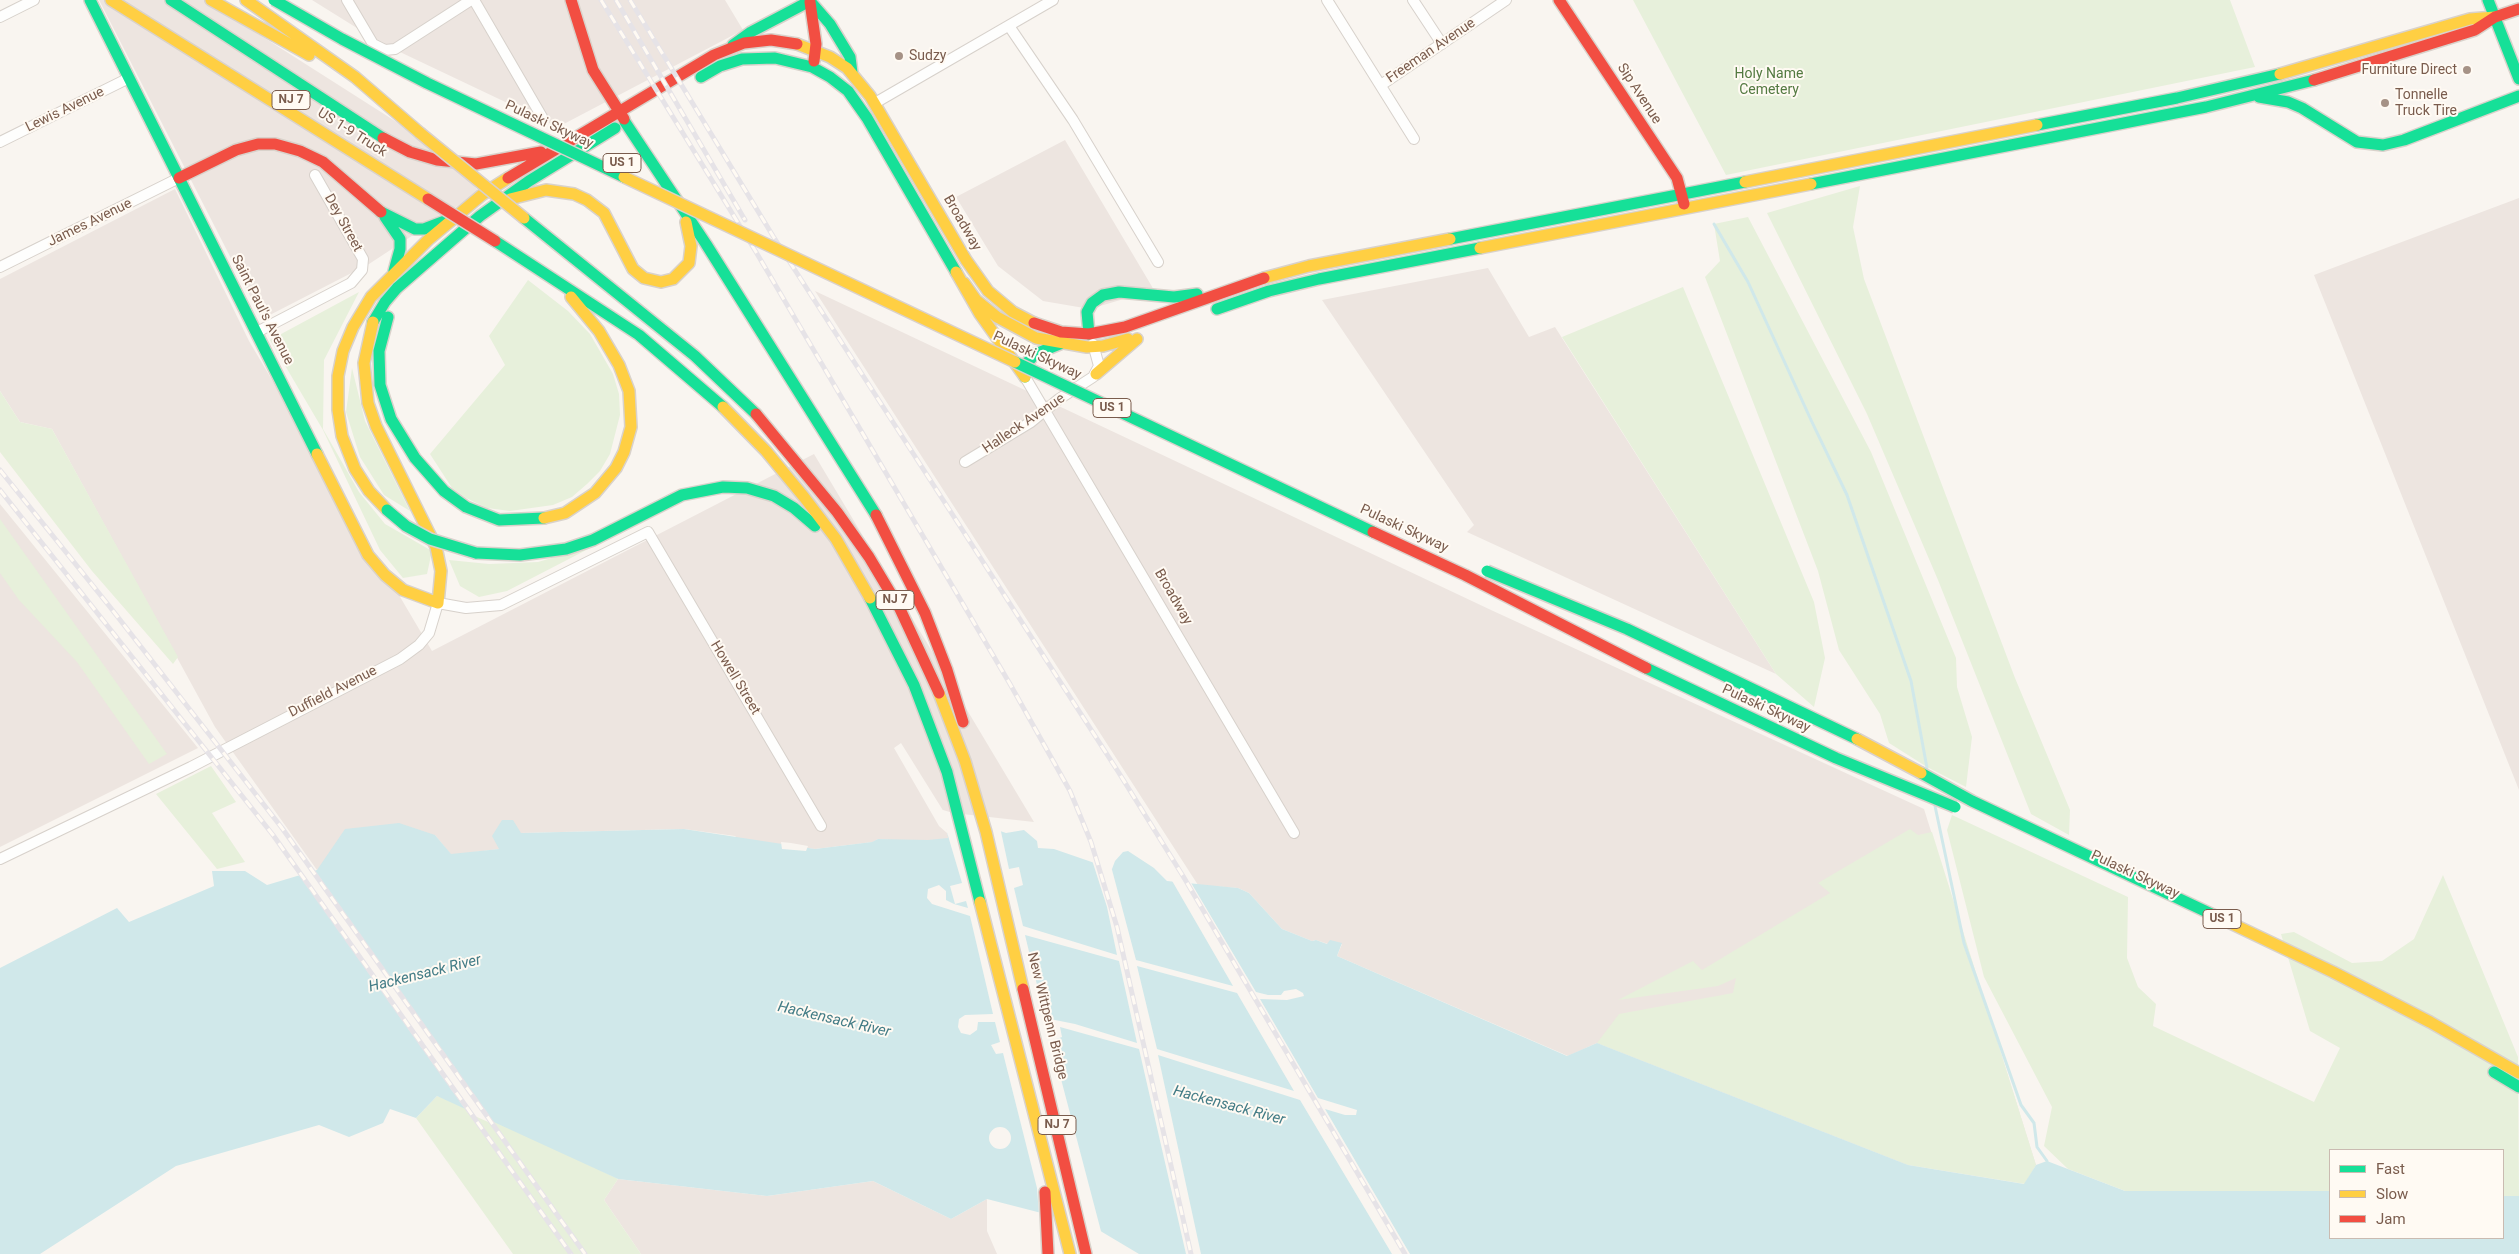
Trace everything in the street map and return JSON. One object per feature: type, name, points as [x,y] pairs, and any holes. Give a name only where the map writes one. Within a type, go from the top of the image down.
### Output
[{"type":"main road","name":"Saint Paul's Avenue","points":[[90,0],[368,554],[384,575],[403,590],[438,603]]},
{"type":"main road","name":"US 1-9 Truck","points":[[111,0],[141,12],[428,200],[499,237],[551,276]]},
{"type":"main road","name":"NJ 7","points":[[132,0],[141,12],[438,192],[499,237],[586,286]]},
{"type":"main road","points":[[157,0],[276,73],[313,93]]},
{"type":"main road","points":[[171,0],[393,144],[437,160],[467,164],[486,163],[552,150]]},
{"type":"main road","points":[[211,0],[322,62],[381,102]]},
{"type":"main road","points":[[246,0],[307,41],[355,77],[381,102],[420,134],[710,368],[754,411],[775,437]]},
{"type":"main road","name":"Pulaski Skyway","points":[[274,0],[349,43],[427,83],[1465,575],[1632,662],[1836,758],[1964,811]]},
{"type":"main road","name":"Pulaski Skyway","points":[[296,0],[400,57],[620,162]]},
{"type":"main road","points":[[571,0],[591,64],[618,111],[685,215],[706,244],[880,523],[925,613],[960,712],[979,783],[986,832]]},
{"type":"main road","points":[[810,0],[830,24],[850,57],[852,72]]},
{"type":"main road","points":[[810,0],[750,32],[727,49],[552,150],[484,194],[451,219],[393,273],[371,297],[353,327],[341,360],[337,391],[339,419],[348,452],[364,483],[387,510],[406,526],[430,539],[476,553],[520,555],[566,549],[593,540],[689,493],[716,487],[747,488],[767,493],[788,503],[805,516],[852,569]]},
{"type":"main road","points":[[810,0],[819,52]]},
{"type":"main road","name":"Sip Avenue","points":[[1559,0],[1677,178],[1685,209]]},
{"type":"main road","points":[[2488,0],[2519,79]]},
{"type":"main road","points":[[1202,314],[1269,291],[1319,278],[2132,123],[2252,96],[2407,53],[2475,30],[2495,18],[2519,9]]},
{"type":"main road","points":[[1089,334],[1086,321],[1089,307],[1099,297],[1108,293],[1174,297],[1240,286],[1330,261],[2177,98],[2309,67],[2470,19],[2495,18]]},
{"type":"main road","points":[[812,67],[819,52],[830,37],[830,24]]},
{"type":"main road","points":[[727,49],[751,42],[771,40],[800,45],[819,52],[852,72]]},
{"type":"main road","name":"Broadway","points":[[411,278],[493,205],[625,122],[713,70],[734,61],[775,58],[812,67],[841,85],[859,105],[964,283]]},
{"type":"main road","name":"Broadway","points":[[852,72],[874,103],[968,265],[988,291],[1013,312],[1034,324],[1061,332],[1089,334],[1126,327],[1240,286]]},
{"type":"main road","points":[[2252,96],[2288,102],[2302,108],[2357,142],[2384,145],[2404,140],[2519,96]]},
{"type":"main road","points":[[179,178],[236,150],[251,145],[275,144],[300,151],[324,162],[382,212],[400,239],[400,249],[393,273]]},
{"type":"main road","name":"US 1","points":[[644,173],[685,192]]},
{"type":"main road","points":[[493,205],[546,190],[574,194],[587,200],[604,213],[633,269],[644,278],[661,282],[673,279],[689,263],[691,246],[685,215]]},
{"type":"main road","points":[[382,212],[415,229],[424,229],[451,219]]},
{"type":"main road","name":"NJ 7","points":[[551,276],[617,319],[689,376],[752,436],[825,524],[883,622],[914,685],[936,740],[953,791],[1033,1114],[1070,1254]]},
{"type":"main road","points":[[411,278],[388,316],[380,342],[379,376],[388,411],[415,458],[451,497],[483,514],[499,520],[520,522],[546,519],[564,513],[595,493],[616,468],[624,452],[631,427],[629,391],[611,348],[591,319],[551,276]]},
{"type":"main road","points":[[411,278],[390,295],[372,324],[365,348],[364,379],[368,403],[376,426],[436,547],[441,571],[438,603]]},
{"type":"main road","points":[[964,283],[983,306],[1003,322],[1027,335],[1060,344],[1094,347],[1146,333],[1096,374]]},
{"type":"main road","points":[[964,283],[993,335],[1025,377]]},
{"type":"main road","name":"NJ 7","points":[[601,296],[694,364],[775,437]]},
{"type":"main road","name":"Pulaski Skyway","points":[[978,331],[1041,361]]},
{"type":"main road","points":[[1025,377],[1028,364],[1035,354],[1060,344]]},
{"type":"main road","name":"Pulaski Skyway","points":[[1077,378],[1095,386]]},
{"type":"main road","name":"New Wittpenn Bridge","points":[[775,437],[838,512],[885,583],[913,635],[957,737],[986,832],[1078,1210],[1086,1254]]},
{"type":"main road","name":"Pulaski Skyway","points":[[1478,567],[1535,593],[1627,629],[1838,729],[1972,801],[2349,980],[2519,1072]]},
{"type":"main road","points":[[2455,1050],[2519,1087]]},
{"type":"main road","points":[[1033,1114],[1044,1182],[1048,1254]]},
{"type":"main road","points":[[1078,1210],[1095,1254]]},
{"type":"street","points":[[0,17],[34,0]]},
{"type":"street","points":[[347,0],[373,44],[385,50],[396,49],[472,0],[542,117]]},
{"type":"street","points":[[874,103],[1053,0]]},
{"type":"street","points":[[1327,0],[1414,139]]},
{"type":"street","points":[[1413,0],[1442,44]]},
{"type":"street","name":"Freeman Avenue","points":[[1381,86],[1506,0]]},
{"type":"street","points":[[1009,26],[1073,120],[1158,262]]},
{"type":"street","name":"Lewis Avenue","points":[[0,142],[129,78]]},
{"type":"street","name":"Dey Street","points":[[257,332],[351,282],[360,273],[363,259],[315,174]]},
{"type":"street","name":"James Avenue","points":[[0,267],[179,178]]},
{"type":"street","points":[[1089,334],[1098,362],[1096,374]]},
{"type":"street","name":"Halleck Avenue","points":[[965,462],[1046,411],[1096,374]]},
{"type":"street","name":"Broadway","points":[[1025,377],[1294,833]]},
{"type":"street","name":"Howell Street","points":[[438,603],[466,608],[501,605],[648,532],[821,826]]},
{"type":"street","name":"Duffield Avenue","points":[[0,859],[191,767],[400,659],[424,639],[432,626],[438,603]]},
{"type":"shaded area","points":[[99,0],[205,0],[450,156],[479,192],[369,264],[262,319]]},
{"type":"shaded area","points":[[312,0],[725,0],[743,30],[558,127],[381,43]]},
{"type":"shaded area","points":[[1065,140],[1154,290],[1090,309],[1043,301],[998,266],[956,197]]},
{"type":"shaded area","points":[[175,189],[249,341],[432,651],[814,454],[1034,822],[944,812],[901,743],[894,748],[939,826],[947,833],[949,838],[945,844],[878,839],[873,842],[815,849],[739,840],[735,836],[684,829],[521,833],[499,849],[451,855],[435,835],[317,870],[215,727],[52,429],[20,422],[0,391],[0,279]]},
{"type":"shaded area","points":[[2519,198],[2519,790],[2314,275]]},
{"type":"shaded area","points":[[1488,268],[1529,337],[1555,327],[1776,674],[1467,532],[1474,525],[1322,300]]},
{"type":"shaded area","points":[[815,291],[1491,610],[1924,809],[2036,1165],[1908,1165],[1597,1043],[1568,1056],[1337,956],[1342,944],[1312,941],[1282,929],[1249,893],[1238,888],[1198,885]]},
{"type":"shaded area","points":[[0,504],[198,748],[0,847]]},
{"type":"shaded area","points":[[618,1179],[767,1196],[873,1181],[951,1219],[987,1199],[987,1231],[997,1254],[641,1254],[604,1200]]},
{"type":"green space","name":"Holy Name Cemetery","points":[[1633,0],[2230,0],[2255,67],[1726,175]]},
{"type":"green space","points":[[1860,186],[1853,227],[1864,279],[2015,678],[2070,810],[2069,835],[2031,814],[1938,580],[1867,414],[1767,213]]},
{"type":"green space","points":[[1748,217],[1871,452],[1956,658],[1957,687],[1972,737],[1966,787],[1927,767],[1889,743],[1880,714],[1839,650],[1818,571],[1705,277],[1720,261],[1714,224]]},
{"type":"green space","points":[[528,280],[568,311],[590,334],[613,374],[619,394],[620,415],[610,454],[600,471],[587,484],[572,497],[553,505],[510,511],[487,508],[466,498],[452,488],[430,454],[505,365],[489,336]]},
{"type":"green space","points":[[1683,287],[1814,602],[1825,658],[1814,707],[1776,674],[1562,337]]},
{"type":"green space","points":[[359,292],[324,360],[323,429],[359,492],[385,524],[432,551],[427,574],[403,578],[380,550],[323,430],[270,340]]},
{"type":"green space","points":[[352,368],[365,421],[410,511],[384,495],[360,457],[346,412]]},
{"type":"green space","points":[[0,391],[20,422],[52,429],[178,657],[173,664],[92,571],[0,452]]},
{"type":"green space","points":[[0,519],[167,754],[149,764],[77,662],[19,600],[0,573]]},
{"type":"green space","points":[[596,545],[507,591],[479,597],[460,586],[449,560],[489,564],[538,562]]},
{"type":"green space","points":[[211,766],[236,802],[212,813],[245,862],[217,869],[156,794]]},
{"type":"green space","points":[[1952,815],[2128,897],[2127,958],[2138,987],[2156,1004],[2153,1026],[2314,1102],[2340,1048],[2310,1031],[2281,934],[2294,932],[2352,963],[2382,961],[2414,939],[2443,875],[2518,1057],[2519,1196],[2504,1196],[2504,1149],[2329,1149],[2329,1191],[2125,1191],[2068,1169],[2044,1146],[2052,1107],[1984,977],[1947,830]]},
{"type":"green space","points":[[1910,829],[1918,835],[1932,832],[2036,1165],[2025,1184],[1908,1165],[1597,1043],[1619,1014],[1733,993],[1736,978],[1718,986],[1618,1000],[1693,961],[1702,970],[1830,893],[1818,883]]},
{"type":"green space","points":[[437,1096],[491,1115],[618,1179],[604,1200],[641,1254],[513,1254],[416,1118]]},
{"type":"water","name":"Hackensack River","points":[[944,812],[1006,833],[1024,830],[1037,841],[1038,848],[1054,849],[1112,869],[1115,861],[1123,852],[1128,851],[1154,868],[1167,881],[1238,888],[1249,893],[1282,929],[1312,941],[1316,940],[1327,944],[1330,940],[1342,943],[1337,956],[1567,1056],[1597,1043],[1908,1165],[2024,1184],[2036,1165],[2047,1161],[2125,1191],[2329,1191],[2329,1239],[2504,1239],[2504,1196],[2519,1196],[2519,1254],[1139,1254],[1092,1226],[987,1199],[951,1219],[873,1181],[767,1196],[618,1179],[437,1096],[416,1118],[390,1109],[383,1123],[349,1137],[319,1125],[176,1166],[40,1254],[0,1254],[0,968],[117,908],[129,922],[214,886],[212,871],[245,871],[267,885],[317,870],[345,829],[399,823],[435,835],[451,854],[499,849],[492,836],[502,820],[513,820],[521,833],[684,829],[815,849],[872,842],[878,839],[928,840],[948,838]]},
{"type":"pier","points":[[943,810],[1000,827],[1009,869],[1019,867],[1023,885],[1014,888],[1023,926],[1117,955],[1107,907],[1092,860],[1111,866],[1136,960],[1233,986],[1171,879],[1190,881],[1256,992],[1268,995],[1281,995],[1284,991],[1296,989],[1303,993],[1304,996],[1287,1000],[1260,999],[1318,1098],[1357,1110],[1356,1115],[1345,1115],[1325,1109],[1410,1254],[1392,1254],[1300,1100],[1158,1055],[1201,1254],[1186,1254],[1139,1049],[1060,1027],[1062,1037],[1051,1041],[1102,1235],[1091,1228],[1039,1215],[1037,1188],[1003,1053],[996,1054],[991,1045],[1000,1042],[995,1022],[978,1022],[977,1030],[970,1035],[961,1033],[958,1027],[959,1019],[965,1015],[993,1014],[970,916],[932,904],[927,898],[928,889],[939,885],[946,891],[946,900],[954,904],[968,908],[966,901],[955,904],[950,886],[962,883],[941,812]],"holes":[[[1025,935],[1119,961],[1137,1043],[1075,1024],[1045,1018]],[[1137,966],[1237,993],[1294,1091],[1157,1049]]]},
{"type":"pier","points":[[781,842],[808,846],[806,851],[782,849]]},
{"type":"pier","points":[[313,868],[495,1125],[468,1113],[298,873]]},
{"type":"pier","points":[[996,1127],[1004,1127],[1011,1134],[1011,1142],[1004,1149],[996,1149],[989,1142],[989,1134]]},
{"type":"waterway","points":[[1714,224],[1748,282],[1847,495],[1911,681],[1927,768]]},
{"type":"waterway","points":[[1935,806],[1964,943],[2021,1105],[2034,1123],[2037,1147],[2047,1161]]},
{"type":"railway","points":[[601,0],[756,252],[1010,684],[1070,791],[1091,842],[1117,927],[1191,1254]]},
{"type":"railway","points":[[616,0],[745,220]]},
{"type":"railway","points":[[630,0],[773,236],[1119,773],[1183,876],[1405,1254]]},
{"type":"railway","points":[[0,470],[110,607],[282,828],[585,1254]]},
{"type":"railway","points":[[0,490],[273,835],[571,1254]]},
{"type":"traffic: fast","points":[[90,0],[317,454]]},
{"type":"traffic: fast","points":[[171,0],[383,138]]},
{"type":"traffic: fast","points":[[274,0],[342,39],[427,83],[624,177]]},
{"type":"traffic: fast","points":[[809,0],[830,24],[850,57],[852,73]]},
{"type":"traffic: fast","points":[[2488,0],[2519,79]]},
{"type":"traffic: fast","points":[[733,45],[751,32],[810,1]]},
{"type":"traffic: fast","points":[[701,77],[720,66],[742,59],[775,58],[812,67],[830,77],[848,91],[867,118],[956,272]]},
{"type":"traffic: fast","points":[[2037,125],[2177,98],[2280,74]]},
{"type":"traffic: fast","points":[[1811,184],[2206,107],[2314,80]]},
{"type":"traffic: fast","points":[[2259,97],[2288,102],[2302,108],[2357,142],[2383,145],[2404,140],[2519,96]]},
{"type":"traffic: fast","points":[[625,122],[706,244],[876,515]]},
{"type":"traffic: fast","points":[[373,322],[385,302],[397,288],[480,216],[529,181],[615,128]]},
{"type":"traffic: fast","points":[[1450,239],[1745,182]]},
{"type":"traffic: fast","points":[[381,212],[415,229],[424,229],[445,221]]},
{"type":"traffic: fast","points":[[385,217],[400,239],[400,249],[394,271]]},
{"type":"traffic: fast","points":[[524,218],[695,356],[756,414]]},
{"type":"traffic: fast","points":[[495,241],[639,335],[723,407]]},
{"type":"traffic: fast","points":[[1217,309],[1269,291],[1319,279],[1480,248]]},
{"type":"traffic: fast","points":[[1089,334],[1087,312],[1092,303],[1103,295],[1119,292],[1174,297],[1197,294]]},
{"type":"traffic: fast","points":[[388,317],[379,351],[380,385],[391,419],[415,458],[444,491],[466,507],[499,520],[544,518]]},
{"type":"traffic: fast","points":[[1025,377],[1027,363],[1035,354],[1060,344]]},
{"type":"traffic: fast","points":[[1015,362],[1373,532]]},
{"type":"traffic: fast","points":[[476,553],[520,555],[566,549],[593,540],[682,495],[723,487],[747,488],[774,496],[794,508],[815,526]]},
{"type":"traffic: fast","points":[[387,510],[406,526],[430,539],[476,553]]},
{"type":"traffic: fast","points":[[1487,571],[1627,629],[1857,739]]},
{"type":"traffic: fast","points":[[870,598],[914,685],[947,772],[980,902]]},
{"type":"traffic: fast","points":[[1646,668],[1836,758],[1955,807]]},
{"type":"traffic: fast","points":[[1921,773],[1972,801],[2224,920]]},
{"type":"traffic: fast","points":[[2494,1072],[2519,1087]]},
{"type":"traffic: slow","points":[[111,0],[428,199]]},
{"type":"traffic: slow","points":[[211,0],[309,55]]},
{"type":"traffic: slow","points":[[246,0],[355,77],[420,133]]},
{"type":"traffic: slow","points":[[2280,74],[2470,19],[2495,17]]},
{"type":"traffic: slow","points":[[797,44],[830,57],[847,68],[870,96],[966,260],[988,291],[1013,312],[1034,323]]},
{"type":"traffic: slow","points":[[1745,182],[2037,125]]},
{"type":"traffic: slow","points":[[420,133],[524,218]]},
{"type":"traffic: slow","points":[[624,177],[1015,362]]},
{"type":"traffic: slow","points":[[387,510],[369,491],[355,469],[342,436],[338,410],[338,376],[343,351],[353,327],[371,297],[428,240],[483,194],[508,178]]},
{"type":"traffic: slow","points":[[1480,248],[1811,184]]},
{"type":"traffic: slow","points":[[510,199],[546,190],[574,194],[587,200],[604,213],[633,269],[644,278],[661,282],[673,279],[689,263],[691,246],[686,222]]},
{"type":"traffic: slow","points":[[1264,278],[1309,266],[1450,239]]},
{"type":"traffic: slow","points":[[956,272],[980,314],[1025,377]]},
{"type":"traffic: slow","points":[[964,283],[976,300],[997,317],[1036,338],[1087,347],[1103,346],[1128,339]]},
{"type":"traffic: slow","points":[[544,518],[565,513],[595,493],[616,468],[624,452],[631,427],[629,391],[619,365],[599,331],[571,297]]},
{"type":"traffic: slow","points":[[373,322],[364,363],[368,403],[376,426],[436,547],[441,571],[438,603]]},
{"type":"traffic: slow","points":[[1096,374],[1137,339]]},
{"type":"traffic: slow","points":[[723,407],[766,451],[804,497],[836,539],[870,598]]},
{"type":"traffic: slow","points":[[317,454],[368,555],[385,575],[403,590],[438,603]]},
{"type":"traffic: slow","points":[[939,693],[965,761],[986,832],[1023,989]]},
{"type":"traffic: slow","points":[[1857,739],[1921,773]]},
{"type":"traffic: slow","points":[[980,902],[1070,1254]]},
{"type":"traffic: slow","points":[[2224,920],[2333,972],[2430,1022],[2519,1073]]},
{"type":"traffic: jam","points":[[571,0],[593,70],[624,119]]},
{"type":"traffic: jam","points":[[1559,0],[1677,178],[1684,204]]},
{"type":"traffic: jam","points":[[810,2],[816,44],[814,61]]},
{"type":"traffic: jam","points":[[2314,80],[2475,30],[2495,17],[2519,9]]},
{"type":"traffic: jam","points":[[508,178],[714,55],[744,43],[771,40],[797,44]]},
{"type":"traffic: jam","points":[[383,138],[410,152],[437,160],[476,164],[541,152]]},
{"type":"traffic: jam","points":[[179,178],[236,150],[258,144],[275,144],[300,151],[323,162],[381,212]]},
{"type":"traffic: jam","points":[[428,199],[495,241]]},
{"type":"traffic: jam","points":[[1034,323],[1061,332],[1089,334],[1125,327],[1264,278]]},
{"type":"traffic: jam","points":[[756,414],[837,512],[869,557],[900,609],[939,693]]},
{"type":"traffic: jam","points":[[876,515],[925,613],[947,670],[963,722]]},
{"type":"traffic: jam","points":[[1373,532],[1465,575],[1646,668]]},
{"type":"traffic: jam","points":[[1023,989],[1086,1254]]},
{"type":"traffic: jam","points":[[1045,1192],[1048,1254]]},
{"type":"place","name":"Sudzy","points":[[899,56]]},
{"type":"place","name":"Furniture Direct","points":[[2467,70]]},
{"type":"place","name":"Tonnelle Truck Tire","points":[[2385,103]]}]
